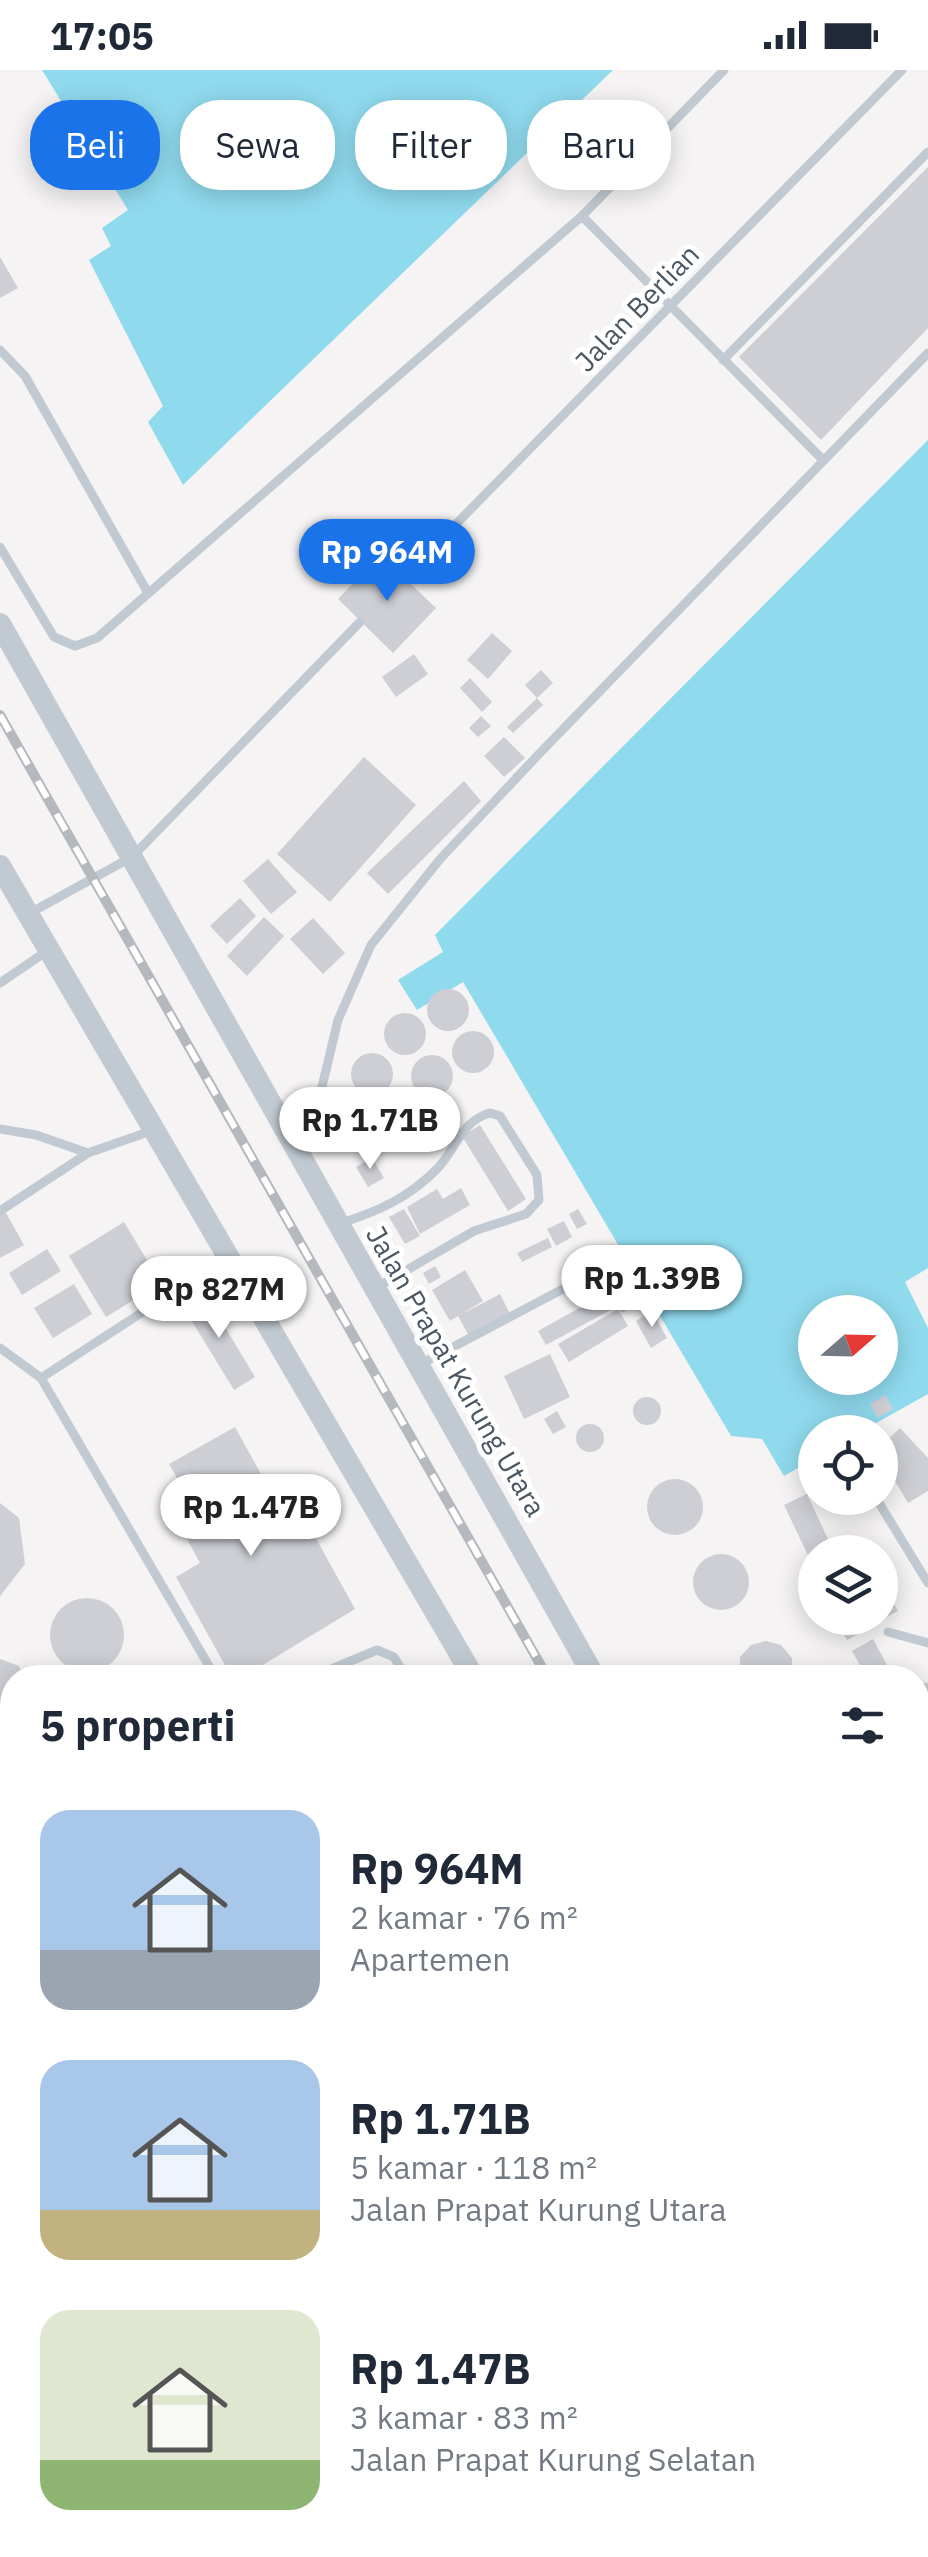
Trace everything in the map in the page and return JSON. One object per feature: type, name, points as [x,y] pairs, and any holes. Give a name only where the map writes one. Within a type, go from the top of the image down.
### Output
[{"type":"street","name":"Jalan Prapat Kurung Utara","points":[[0,624],[588,1665]]},
{"type":"street","points":[[0,866],[466,1665]]},
{"type":"lane","points":[[0,548],[54,637],[75,646],[97,638],[582,216],[724,70]]},
{"type":"lane","name":"Jalan Berlian","points":[[404,577],[902,70]]},
{"type":"lane","points":[[723,360],[928,152]]},
{"type":"lane","points":[[582,216],[822,459]]},
{"type":"lane","points":[[0,350],[25,376],[148,593]]},
{"type":"lane","points":[[304,1164],[338,1020],[371,946],[453,845],[928,353]]},
{"type":"lane","points":[[28,914],[132,858],[360,622]]},
{"type":"lane","points":[[0,984],[48,950]]},
{"type":"lane","points":[[338,1224],[401,1200],[439,1167],[467,1124],[490,1112],[500,1116],[537,1176],[539,1200],[526,1214],[474,1231],[375,1288]]},
{"type":"lane","points":[[0,1129],[36,1134],[88,1152]]},
{"type":"lane","points":[[0,1211],[88,1152],[154,1130]]},
{"type":"lane","points":[[418,1366],[578,1280]]},
{"type":"lane","points":[[42,1378],[172,1293]]},
{"type":"lane","points":[[0,1348],[42,1378],[208,1665]]},
{"type":"lane","points":[[886,1515],[928,1583]]},
{"type":"lane","points":[[898,1635],[928,1643]]},
{"type":"lane","points":[[341,1665],[377,1650],[394,1657],[399,1665]]},
{"type":"water","points":[[42,70],[613,70],[582,100],[527,100],[527,153],[507,172],[507,100],[355,100],[355,190],[489,190],[183,485],[148,422],[163,406],[89,260],[111,246],[102,228],[128,210],[116,190],[160,190],[160,100],[60,100]]},
{"type":"water","points":[[928,440],[928,1268],[905,1282],[928,1328],[928,1394],[890,1415],[798,1415],[798,1468],[784,1476],[762,1439],[731,1436],[463,982],[417,1010],[398,980],[443,952],[435,935]]},
{"type":"building","points":[[928,167],[928,328],[821,440],[739,357]]},
{"type":"building","points":[[0,257],[18,288],[0,298]]},
{"type":"building","points":[[380,555],[436,608],[393,653],[338,599]]},
{"type":"building","points":[[492,633],[512,651],[488,679],[467,660]]},
{"type":"building","points":[[414,654],[428,674],[396,697],[382,677]]},
{"type":"building","points":[[541,670],[553,683],[537,698],[525,685]]},
{"type":"building","points":[[470,678],[492,702],[482,712],[460,688]]},
{"type":"building","points":[[537,698],[543,705],[513,733],[507,727]]},
{"type":"building","points":[[481,716],[491,726],[478,737],[469,728]]},
{"type":"building","points":[[504,737],[525,758],[504,777],[484,756]]},
{"type":"building","points":[[364,757],[416,805],[330,902],[277,854]]},
{"type":"building","points":[[464,781],[481,801],[388,894],[367,873]]},
{"type":"building","points":[[268,859],[297,892],[271,914],[243,881]]},
{"type":"building","points":[[240,898],[256,916],[227,944],[210,926]]},
{"type":"building","points":[[264,917],[284,936],[247,976],[227,956]]},
{"type":"building","points":[[313,918],[345,953],[323,974],[290,939]]},
{"type":"building","points":[[448,989],[463,995],[469,1010],[463,1025],[448,1031],[433,1025],[427,1010],[433,995]]},
{"type":"building","points":[[405,1013],[420,1019],[426,1034],[420,1049],[405,1055],[390,1049],[384,1034],[390,1019]]},
{"type":"building","points":[[473,1031],[488,1037],[494,1052],[488,1067],[473,1073],[458,1067],[452,1052],[458,1037]]},
{"type":"building","points":[[372,1053],[387,1059],[393,1074],[387,1089],[372,1095],[357,1089],[351,1074],[357,1059]]},
{"type":"building","points":[[432,1055],[447,1061],[453,1076],[447,1091],[432,1097],[417,1091],[411,1076],[417,1061]]},
{"type":"building","points":[[394,1097],[409,1103],[415,1118],[409,1133],[394,1139],[379,1133],[373,1118],[379,1103]]},
{"type":"building","points":[[480,1125],[526,1199],[508,1211],[462,1136]]},
{"type":"building","points":[[372,1158],[384,1178],[368,1187],[356,1167]]},
{"type":"building","points":[[461,1188],[470,1205],[420,1234],[407,1207],[437,1189],[443,1199]]},
{"type":"building","points":[[404,1209],[420,1236],[405,1244],[389,1217]]},
{"type":"building","points":[[578,1209],[587,1224],[577,1229],[569,1214]]},
{"type":"building","points":[[5,1211],[24,1245],[0,1258],[0,1214]]},
{"type":"building","points":[[564,1221],[572,1237],[556,1246],[547,1229]]},
{"type":"building","points":[[124,1222],[161,1283],[106,1317],[69,1256]]},
{"type":"building","points":[[548,1238],[552,1247],[522,1262],[517,1253]]},
{"type":"building","points":[[612,1244],[646,1298],[622,1313],[589,1259]]},
{"type":"building","points":[[47,1249],[61,1271],[22,1295],[9,1273]]},
{"type":"building","points":[[435,1266],[441,1277],[429,1284],[423,1273]]},
{"type":"building","points":[[465,1270],[483,1301],[450,1321],[432,1290]]},
{"type":"building","points":[[74,1284],[92,1314],[53,1338],[34,1308]]},
{"type":"building","points":[[204,1292],[255,1377],[234,1390],[182,1305]]},
{"type":"building","points":[[608,1292],[616,1307],[546,1345],[538,1331]]},
{"type":"building","points":[[500,1294],[510,1314],[469,1336],[458,1316]]},
{"type":"building","points":[[618,1309],[628,1326],[569,1362],[558,1344]]},
{"type":"building","points":[[652,1311],[667,1338],[651,1348],[636,1321]]},
{"type":"building","points":[[550,1354],[570,1397],[524,1419],[504,1376]]},
{"type":"building","points":[[885,1395],[893,1409],[876,1415],[870,1404]]},
{"type":"building","points":[[647,1397],[657,1401],[661,1411],[657,1421],[647,1425],[637,1421],[633,1411],[637,1401]]},
{"type":"building","points":[[557,1411],[566,1427],[553,1434],[544,1419]]},
{"type":"building","points":[[590,1424],[600,1428],[604,1438],[600,1448],[590,1452],[580,1448],[576,1438],[580,1428]]},
{"type":"building","points":[[235,1427],[272,1494],[287,1486],[355,1609],[262,1665],[225,1665],[176,1577],[200,1563],[171,1509],[189,1499],[169,1464]]},
{"type":"building","points":[[898,1430],[928,1458],[928,1491],[908,1503],[898,1486]]},
{"type":"building","points":[[675,1479],[694,1488],[703,1507],[694,1526],[675,1535],[656,1526],[647,1507],[656,1488]]},
{"type":"building","points":[[798,1498],[798,1515],[817,1515],[826,1535],[798,1535],[784,1505]]},
{"type":"building","points":[[0,1503],[19,1518],[25,1564],[0,1596]]},
{"type":"building","points":[[721,1554],[740,1563],[749,1582],[740,1601],[721,1610],[702,1601],[693,1582],[702,1563]]},
{"type":"building","points":[[73,1601],[101,1601],[121,1621],[121,1649],[107,1665],[67,1665],[53,1649],[53,1621]]},
{"type":"building","points":[[873,1639],[887,1665],[860,1665],[852,1651]]},
{"type":"building","points":[[766,1641],[781,1645],[792,1658],[792,1665],[740,1665],[740,1657],[751,1645]]},
{"type":"railway","points":[[0,715],[541,1665]]}]
